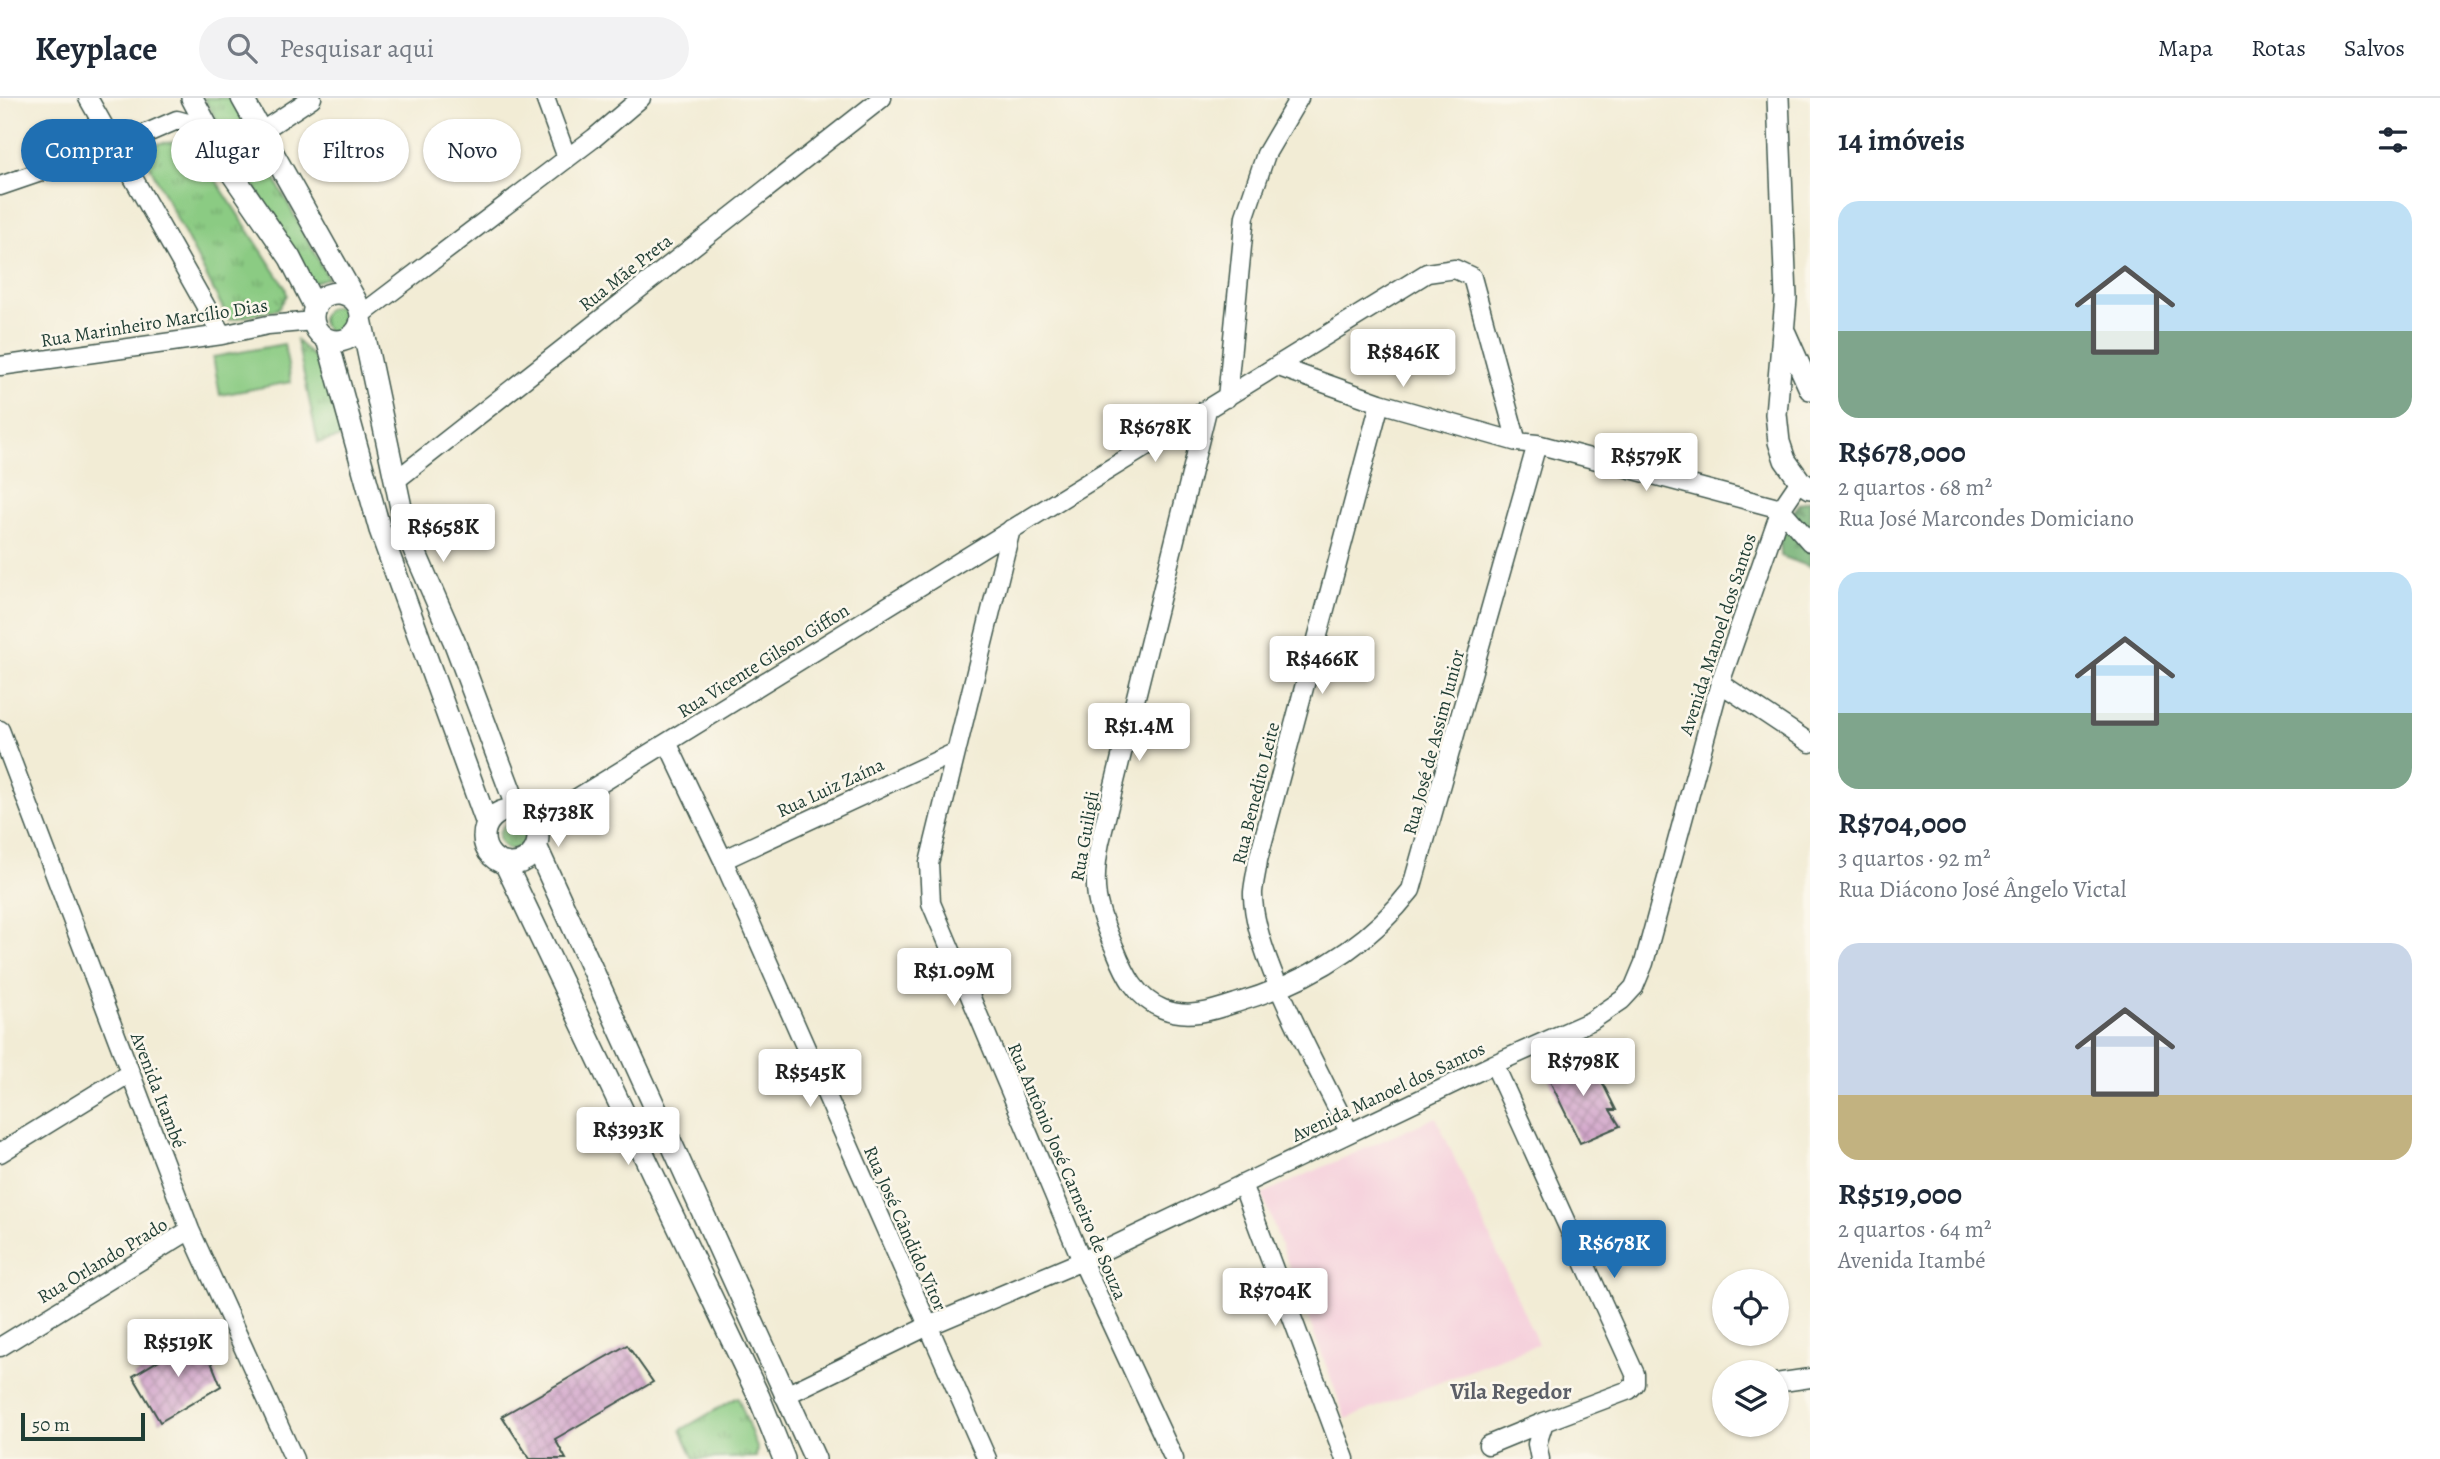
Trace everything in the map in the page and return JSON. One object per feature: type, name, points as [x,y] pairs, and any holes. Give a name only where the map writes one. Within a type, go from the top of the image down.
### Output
[{"type":"main road","points":[[192,98],[202,119]]},
{"type":"main road","points":[[242,98],[255,119]]},
{"type":"main road","points":[[1778,98],[1786,298],[1776,414],[1782,451],[1807,484]]},
{"type":"main road","points":[[284,173],[360,312],[406,531],[526,817],[538,835],[537,848],[784,1396],[815,1459]]},
{"type":"main road","points":[[239,182],[290,258],[314,314],[316,328],[327,339],[380,530],[487,824]]},
{"type":"main road","points":[[314,314],[324,297],[338,293],[360,312],[360,327],[349,338],[327,339]]},
{"type":"main road","points":[[1784,331],[1810,389]]},
{"type":"main road","points":[[1776,414],[1791,399],[1810,398]]},
{"type":"main road","points":[[526,817],[501,812],[487,824],[484,833],[488,851],[505,863],[609,1076],[778,1453]]},
{"type":"main road","points":[[505,863],[521,862],[537,848]]},
{"type":"street","points":[[88,98],[101,119]]},
{"type":"street","points":[[280,119],[312,98]]},
{"type":"street","points":[[545,98],[567,158]]},
{"type":"street","points":[[360,312],[567,158],[641,98]]},
{"type":"street","name":"Rua Mãe Preta","points":[[395,481],[882,98]]},
{"type":"street","points":[[1227,398],[1245,216],[1266,154],[1299,98]]},
{"type":"street","points":[[0,186],[21,179]]},
{"type":"street","points":[[137,182],[222,335]]},
{"type":"street","name":"Rua Vicente Gilson Giffon","points":[[526,817],[668,744],[1427,273],[1455,269],[1472,277],[1517,442]]},
{"type":"street","name":"Rua Marinheiro Marcílio Dias","points":[[0,366],[222,335],[314,314]]},
{"type":"street","points":[[1279,367],[1380,403],[1517,442],[1537,444],[1781,509],[1810,542]]},
{"type":"street","name":"Rua Benedito Leite","points":[[1349,1132],[1281,990],[1255,911],[1253,892],[1258,860],[1380,403]]},
{"type":"street","name":"Rua Guiligli","points":[[1207,410],[1100,842],[1094,883],[1095,899],[1126,977],[1140,995],[1163,1009],[1184,1014],[1205,1012],[1281,990]]},
{"type":"street","name":"Rua José de Assim Junior","points":[[1281,990],[1367,935],[1392,915],[1411,890],[1537,444]]},
{"type":"street","name":"Avenida Manoel dos Santos","points":[[784,1396],[926,1327],[1082,1261],[1349,1132],[1591,1021],[1622,1000],[1634,987],[1644,963],[1720,683],[1781,509],[1807,484]]},
{"type":"street","name":"Rua Antônio José Carneiro de Souza","points":[[1011,529],[929,863],[930,903],[1082,1261],[1174,1459]]},
{"type":"street","points":[[1720,683],[1810,743]]},
{"type":"street","name":"Avenida Itambé","points":[[0,730],[190,1230],[294,1459]]},
{"type":"street","name":"Rua José Cândido Vitor","points":[[668,744],[723,860],[926,1327],[987,1459]]},
{"type":"street","name":"Rua Luiz Zaína","points":[[723,860],[956,752]]},
{"type":"street","points":[[1488,1445],[1629,1390],[1635,1384],[1635,1374],[1494,1064]]},
{"type":"street","points":[[0,1153],[130,1073]]},
{"type":"street","points":[[1242,1184],[1345,1459]]},
{"type":"street","name":"Rua Orlando Prado","points":[[0,1347],[190,1230]]},
{"type":"street","points":[[1789,1381],[1810,1378]]},
{"type":"street","points":[[1540,1459],[1537,1444],[1544,1422]]},
{"type":"shaded area","points":[[1436,1117],[1538,1344],[1346,1419],[1262,1194]]},
{"type":"green space","points":[[204,98],[231,98],[242,119],[216,119]]},
{"type":"green space","points":[[171,142],[171,182],[217,182],[285,287],[287,295],[278,309],[229,320],[157,180],[157,145]]},
{"type":"green space","points":[[252,182],[276,182],[328,278],[310,283]]},
{"type":"green space","points":[[335,307],[344,311],[348,320],[344,329],[335,333],[326,329],[322,320],[326,311]]},
{"type":"green space","points":[[297,341],[320,363],[343,437],[318,443]]},
{"type":"green space","points":[[284,344],[291,382],[220,395],[213,357]]},
{"type":"green space","points":[[1810,500],[1810,567],[1781,556],[1780,538],[1798,504]]},
{"type":"green space","points":[[512,823],[521,827],[525,836],[521,845],[512,849],[503,845],[499,836],[503,827]]},
{"type":"green space","points":[[738,1397],[757,1448],[756,1457],[694,1459],[681,1430]]},
{"type":"building","points":[[1586,1053],[1589,1066],[1594,1066],[1616,1110],[1610,1110],[1620,1126],[1580,1143],[1545,1071]]},
{"type":"building","points":[[200,1335],[221,1386],[160,1422],[133,1376]]},
{"type":"building","points":[[627,1345],[653,1382],[555,1439],[566,1459],[530,1459],[502,1416]]},
{"type":"district","name":"Vila Regedor","points":[[1511,1391]]}]
